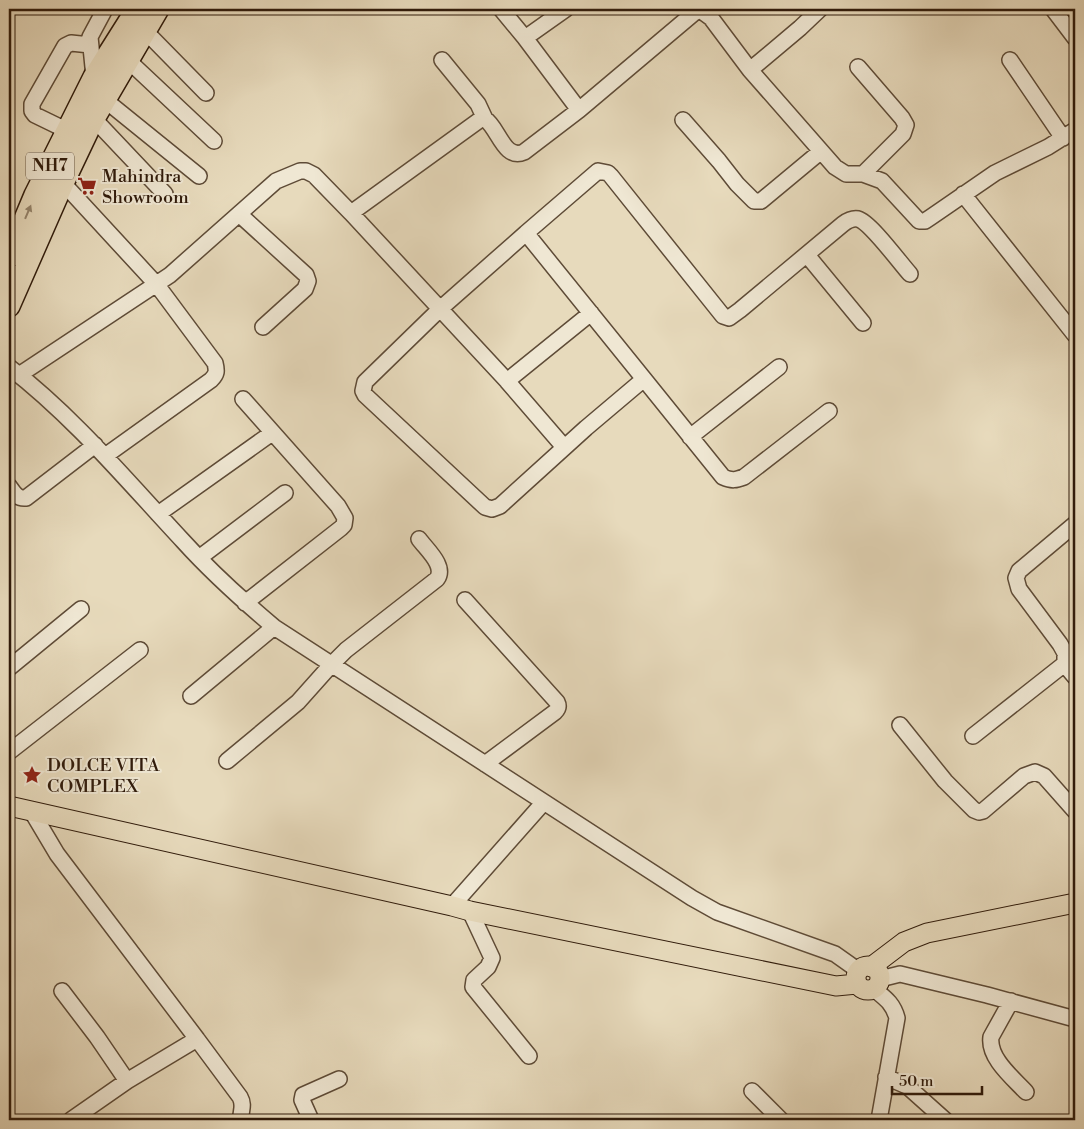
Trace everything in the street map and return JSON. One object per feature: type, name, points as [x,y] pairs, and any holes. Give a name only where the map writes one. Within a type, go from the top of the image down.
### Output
[{"type":"highway","name":"NH7","points":[[9,257],[35,195],[94,76],[124,61],[137,9]]},
{"type":"highway","name":"NH7","points":[[63,183],[124,61],[158,9]]},
{"type":"highway","points":[[9,306],[63,183]]},
{"type":"main road","points":[[9,806],[470,911],[836,986],[868,978],[904,942],[927,933],[1075,903]]},
{"type":"street","points":[[94,76],[90,38],[105,9]]},
{"type":"street","points":[[169,9],[152,38],[124,61],[214,142]]},
{"type":"street","points":[[501,9],[579,110]]},
{"type":"street","points":[[525,38],[566,9]]},
{"type":"street","points":[[442,60],[478,104],[485,119],[491,124],[508,150],[514,154],[520,154],[579,110],[701,9],[716,24],[750,70],[835,167],[842,172],[852,175],[863,174],[882,181],[919,221],[925,221],[1001,169],[1069,134],[1010,60]]},
{"type":"street","points":[[750,70],[820,9]]},
{"type":"street","points":[[1053,9],[1075,38]]},
{"type":"street","points":[[152,38],[206,93]]},
{"type":"street","points":[[68,131],[41,120],[32,111],[32,104],[65,46],[71,43],[90,45]]},
{"type":"street","points":[[858,67],[902,118],[906,128],[903,134],[863,174]]},
{"type":"street","points":[[105,100],[199,176]]},
{"type":"street","points":[[94,119],[165,194]]},
{"type":"street","points":[[351,212],[479,120],[485,119]]},
{"type":"street","points":[[682,120],[754,201],[761,201],[820,152]]},
{"type":"street","points":[[564,447],[507,381],[351,212],[314,175],[306,170],[294,172],[276,180],[179,268],[157,284],[14,371],[38,390],[95,445],[199,558],[245,603],[274,627],[663,880],[717,912],[835,954],[868,978],[894,1007],[897,1018],[879,1120]]},
{"type":"street","points":[[644,379],[564,447],[500,506],[492,509],[488,509],[365,395],[363,391],[365,382],[440,308],[598,171],[608,172],[721,314],[727,318],[740,310],[848,220],[857,219],[873,231],[910,274]]},
{"type":"street","points":[[63,183],[157,284],[215,363],[217,372],[211,380],[105,456]]},
{"type":"street","points":[[963,194],[1075,336]]},
{"type":"street","points":[[239,214],[307,279],[305,289],[263,327]]},
{"type":"street","points":[[526,234],[723,477],[735,481],[744,477],[829,411]]},
{"type":"street","points":[[807,255],[863,323]]},
{"type":"street","points":[[507,381],[591,313]]},
{"type":"street","points":[[690,437],[779,367]]},
{"type":"street","points":[[243,399],[338,506],[344,514],[345,521],[341,528],[245,603]]},
{"type":"street","points":[[158,514],[272,433]]},
{"type":"street","points":[[9,486],[18,497],[26,498],[95,445]]},
{"type":"street","points":[[199,558],[285,493]]},
{"type":"street","points":[[1075,524],[1019,571],[1016,578],[1019,589],[1070,660],[1075,677]]},
{"type":"street","points":[[227,761],[298,702],[331,665],[365,635],[437,579],[440,575],[440,569],[419,539]]},
{"type":"street","points":[[465,600],[559,706],[555,712],[485,764]]},
{"type":"street","points":[[9,668],[82,609]]},
{"type":"street","points":[[191,696],[274,627]]},
{"type":"street","points":[[9,752],[140,650]]},
{"type":"street","points":[[973,736],[1070,660]]},
{"type":"street","points":[[900,725],[945,780],[974,810],[983,811],[1024,776],[1035,772],[1044,776],[1075,811]]},
{"type":"street","points":[[452,906],[544,802]]},
{"type":"street","points":[[32,812],[57,854],[240,1097],[244,1106],[241,1120]]},
{"type":"street","points":[[470,911],[492,958],[488,967],[474,980],[473,987],[529,1056]]},
{"type":"street","points":[[868,978],[900,974],[1075,1019]]},
{"type":"street","points":[[62,991],[127,1081]]},
{"type":"street","points":[[1011,1001],[991,1037],[990,1044],[994,1056],[1026,1092]]},
{"type":"street","points":[[71,1120],[127,1081],[197,1039]]},
{"type":"street","points":[[886,1077],[908,1086],[944,1120]]},
{"type":"street","points":[[312,1120],[302,1100],[303,1094],[339,1079]]},
{"type":"street","points":[[752,1091],[781,1120]]},
{"type":"place","name":"Mahindra Showroom","points":[[87,186]]},
{"type":"place","name":"DOLCE VITA COMPLEX","points":[[32,775]]}]
